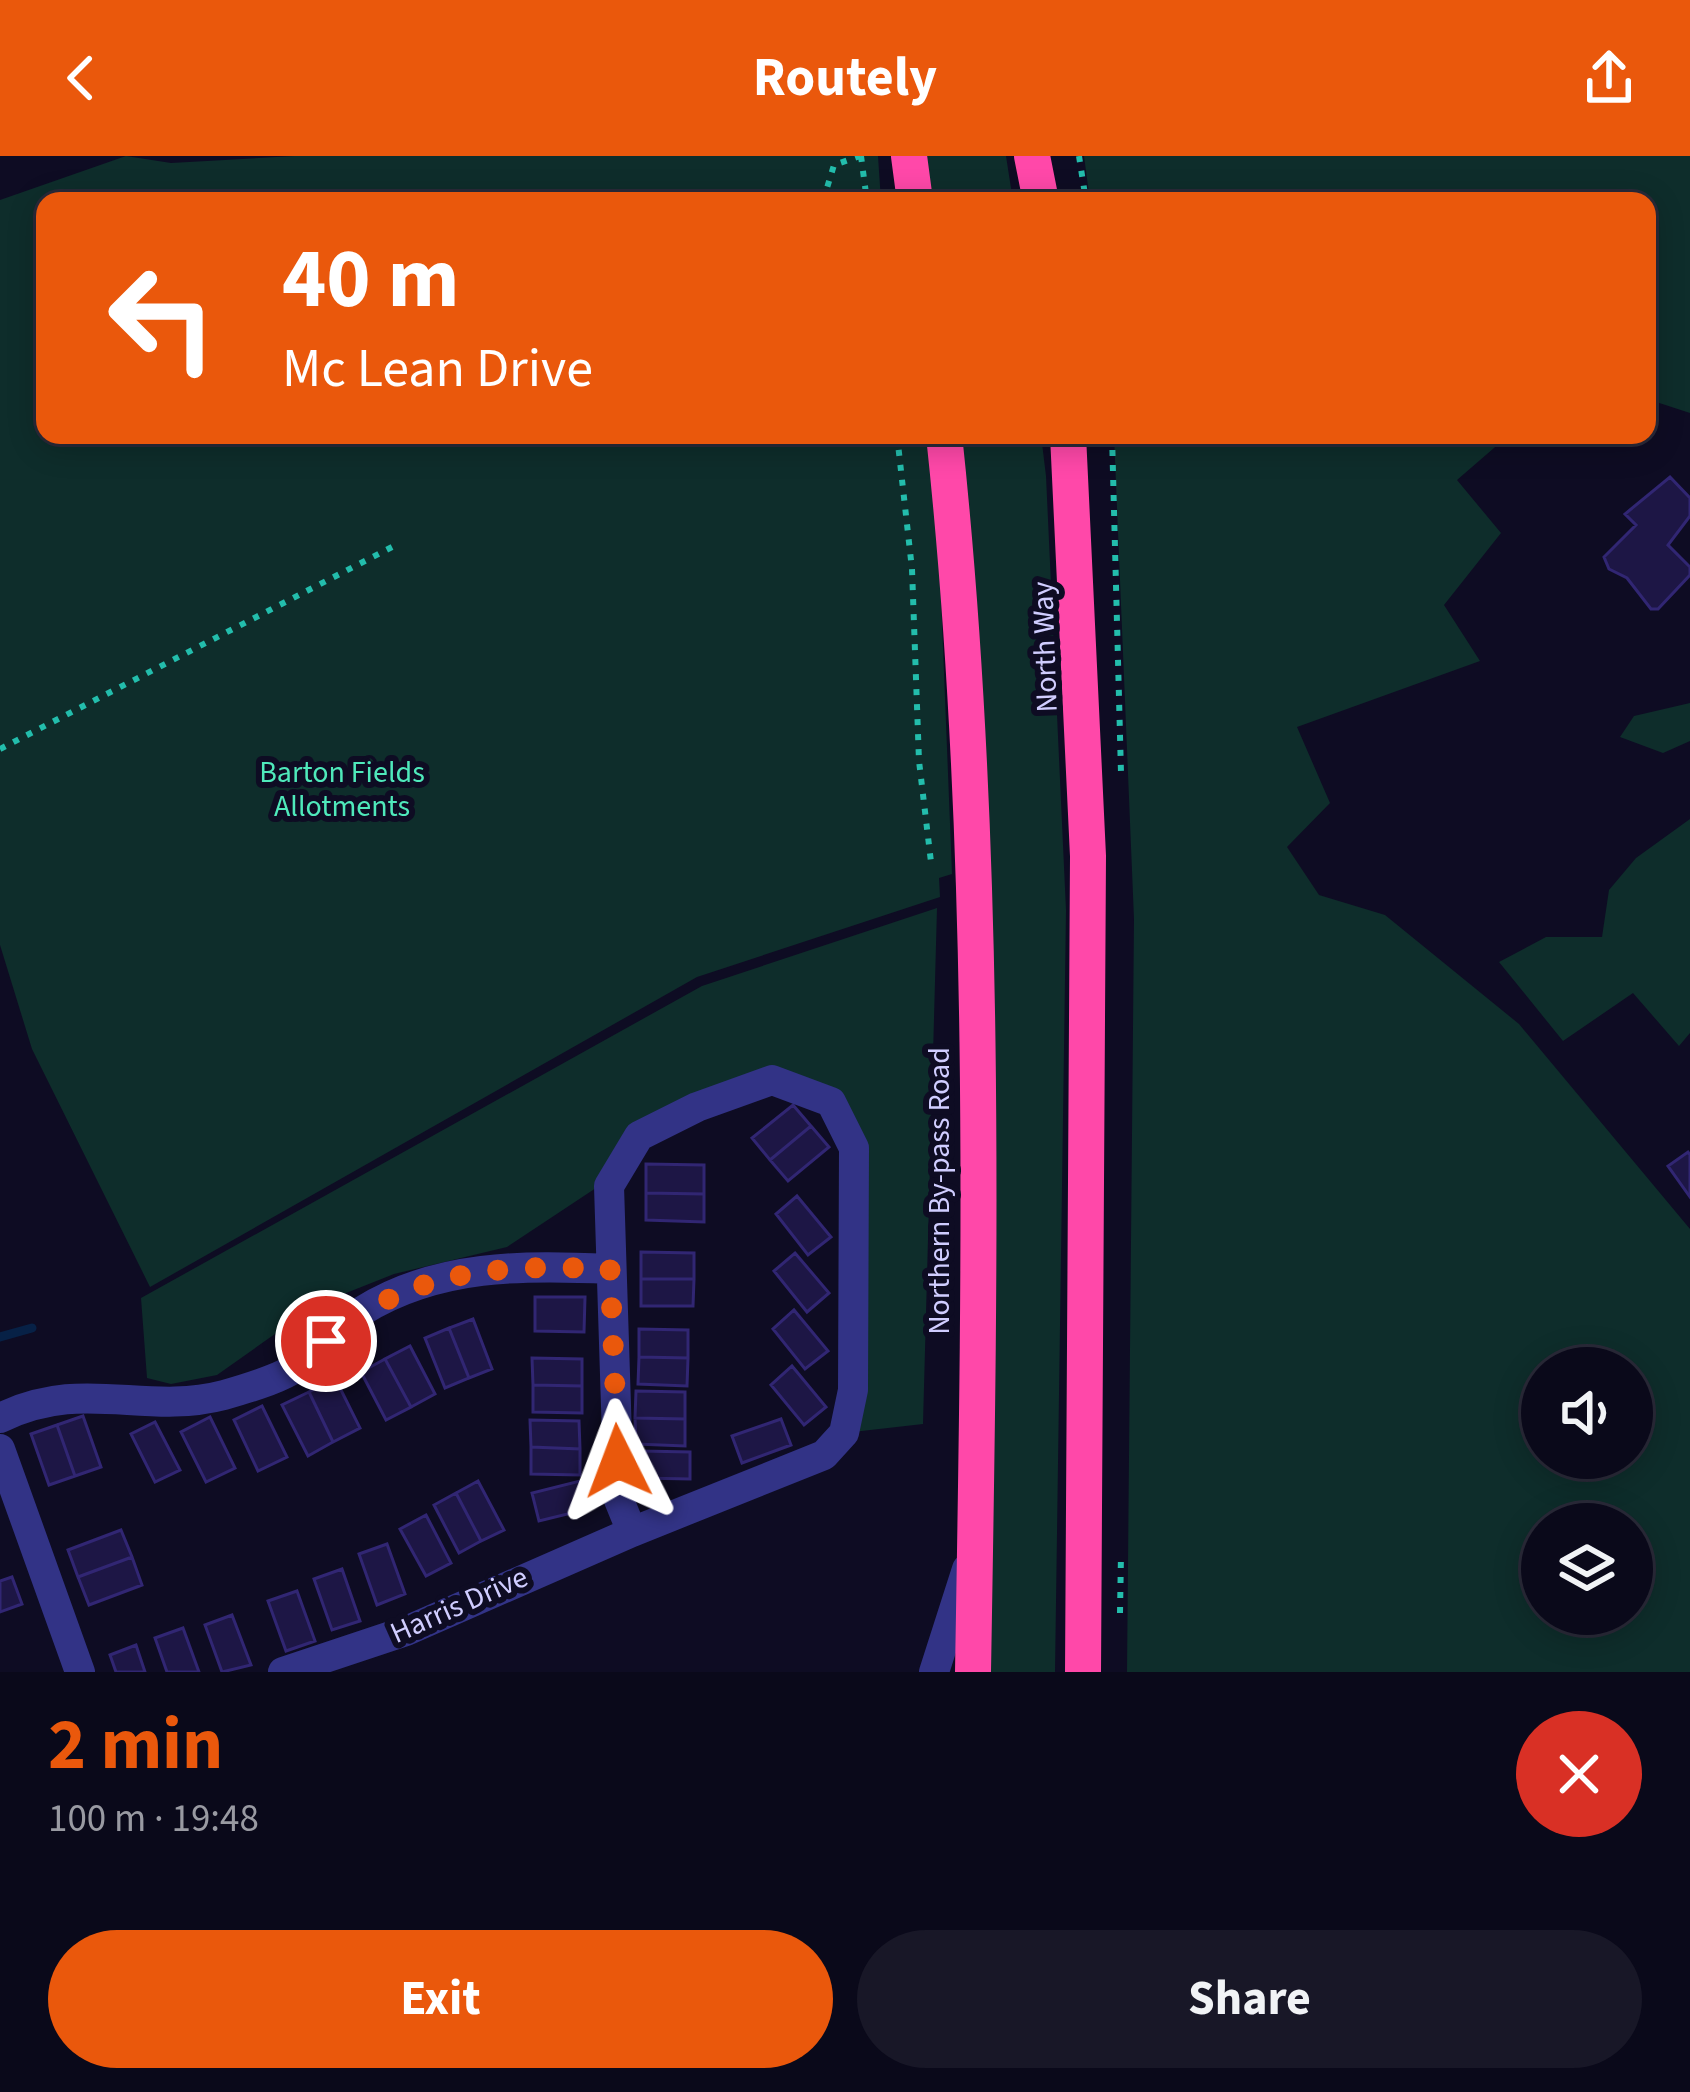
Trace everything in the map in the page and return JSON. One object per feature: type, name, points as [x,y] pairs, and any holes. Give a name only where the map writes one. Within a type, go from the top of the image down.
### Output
[{"type":"highway","points":[[909,156],[914,192]]},
{"type":"highway","points":[[1032,156],[1038,192]]},
{"type":"highway","name":"Northern By-pass Road","points":[[945,444],[964,711],[976,1049],[973,1672]]},
{"type":"highway","name":"North Way","points":[[1068,444],[1088,856],[1083,1672]]},
{"type":"street","name":"Harris Drive","points":[[283,1672],[406,1631],[824,1455],[844,1433],[853,1390],[854,1148],[831,1102],[772,1080],[697,1106],[639,1136],[610,1186],[620,1500],[632,1532]]},
{"type":"street","points":[[0,1418],[38,1399],[220,1396],[295,1369],[358,1313],[398,1292],[446,1276],[523,1265],[610,1269]]},
{"type":"street","points":[[0,1449],[80,1672]]},
{"type":"street","points":[[934,1672],[975,1544]]},
{"type":"path","points":[[826,192],[834,165],[860,156],[866,192]]},
{"type":"path","points":[[1079,156],[1085,192]]},
{"type":"path","points":[[898,444],[912,569],[919,761],[931,862]]},
{"type":"path","points":[[0,749],[394,545]]},
{"type":"green space","name":"Barton Fields Allotments","points":[[126,156],[171,163],[294,156],[878,156],[880,192],[36,192],[36,444],[929,444],[938,521],[952,874],[939,878],[940,897],[697,977],[150,1287],[32,1049],[0,945],[0,200]]},
{"type":"green space","points":[[926,156],[1006,156],[1012,192],[931,192]]},
{"type":"green space","points":[[1084,156],[1690,156],[1690,413],[1656,402],[1656,192],[1089,192]]},
{"type":"green space","points":[[957,444],[1042,444],[1066,910],[1055,1672],[990,1672],[995,1181]]},
{"type":"green space","points":[[1114,444],[1499,444],[1457,480],[1501,533],[1444,605],[1480,661],[1297,727],[1330,803],[1287,847],[1319,895],[1385,915],[1519,1024],[1690,1229],[1690,1672],[1127,1672],[1134,919]]},
{"type":"green space","points":[[1690,703],[1690,741],[1663,753],[1620,737],[1634,716]]},
{"type":"green space","points":[[1690,819],[1690,1033],[1679,1046],[1633,993],[1563,1041],[1499,962],[1546,937],[1602,937],[1609,890],[1636,858]]},
{"type":"green space","points":[[937,908],[923,1424],[844,1433],[854,1148],[831,1102],[772,1080],[697,1106],[602,1184],[507,1247],[394,1274],[316,1305],[217,1375],[171,1384],[147,1378],[141,1298],[702,986]]},
{"type":"building","points":[[1670,477],[1690,498],[1690,516],[1668,545],[1690,567],[1690,575],[1658,609],[1651,609],[1627,578],[1609,569],[1604,557],[1636,525],[1625,514]]},
{"type":"building","points":[[793,1105],[811,1126],[770,1160],[752,1138]]},
{"type":"building","points":[[811,1126],[829,1147],[788,1181],[770,1160]]},
{"type":"building","points":[[1690,1155],[1690,1197],[1668,1166]]},
{"type":"building","points":[[646,1164],[704,1165],[704,1194],[646,1193]]},
{"type":"building","points":[[646,1193],[704,1194],[704,1222],[646,1220]]},
{"type":"building","points":[[797,1196],[831,1237],[808,1255],[776,1214]]},
{"type":"building","points":[[641,1252],[694,1253],[694,1279],[641,1279]]},
{"type":"building","points":[[795,1253],[829,1293],[807,1312],[774,1271]]},
{"type":"building","points":[[641,1279],[694,1279],[693,1306],[641,1306]]},
{"type":"building","points":[[535,1297],[585,1297],[584,1332],[535,1331]]},
{"type":"building","points":[[794,1310],[828,1351],[805,1369],[773,1329]]},
{"type":"building","points":[[473,1319],[492,1369],[469,1378],[449,1328]]},
{"type":"building","points":[[449,1328],[469,1378],[445,1388],[425,1338]]},
{"type":"building","points":[[639,1329],[688,1330],[688,1358],[639,1357]]},
{"type":"building","points":[[410,1346],[435,1394],[411,1407],[385,1359]]},
{"type":"building","points":[[639,1357],[688,1358],[687,1386],[638,1384]]},
{"type":"building","points":[[532,1358],[582,1359],[582,1386],[533,1385]]},
{"type":"building","points":[[385,1359],[411,1407],[386,1420],[361,1372]]},
{"type":"building","points":[[792,1366],[826,1407],[804,1425],[771,1385]]},
{"type":"building","points":[[335,1378],[360,1428],[333,1442],[309,1392]]},
{"type":"building","points":[[533,1385],[582,1386],[582,1413],[533,1412]]},
{"type":"building","points":[[636,1391],[685,1392],[685,1419],[635,1418]]},
{"type":"building","points":[[309,1392],[333,1442],[308,1456],[282,1405]]},
{"type":"building","points":[[262,1406],[287,1457],[258,1471],[234,1420]]},
{"type":"building","points":[[83,1416],[101,1467],[75,1476],[57,1425]]},
{"type":"building","points":[[210,1417],[235,1468],[206,1482],[181,1432]]},
{"type":"building","points":[[635,1418],[685,1419],[685,1446],[636,1444]]},
{"type":"building","points":[[781,1419],[791,1445],[742,1463],[732,1436]]},
{"type":"building","points":[[530,1420],[579,1421],[580,1449],[531,1447]]},
{"type":"building","points":[[155,1422],[180,1470],[155,1482],[131,1434]]},
{"type":"building","points":[[57,1425],[75,1476],[49,1485],[31,1434]]},
{"type":"building","points":[[531,1447],[580,1449],[580,1475],[531,1474]]},
{"type":"building","points":[[640,1451],[690,1452],[690,1479],[640,1478]]},
{"type":"building","points":[[478,1481],[504,1530],[481,1541],[456,1493]]},
{"type":"building","points":[[580,1481],[588,1509],[539,1521],[532,1493]]},
{"type":"building","points":[[456,1493],[481,1541],[459,1553],[434,1505]]},
{"type":"building","points":[[426,1515],[451,1563],[426,1576],[400,1529]]},
{"type":"building","points":[[121,1530],[132,1557],[78,1577],[68,1550]]},
{"type":"building","points":[[387,1544],[405,1594],[377,1605],[359,1554]]},
{"type":"building","points":[[132,1557],[142,1585],[89,1605],[78,1577]]},
{"type":"building","points":[[342,1569],[360,1621],[332,1630],[314,1579]]},
{"type":"building","points":[[12,1577],[22,1604],[0,1612],[0,1581]]},
{"type":"building","points":[[297,1591],[315,1641],[286,1651],[268,1601]]},
{"type":"building","points":[[232,1615],[251,1665],[222,1672],[205,1625]]},
{"type":"building","points":[[183,1628],[199,1672],[167,1672],[155,1638]]},
{"type":"building","points":[[136,1645],[145,1672],[116,1672],[110,1655]]},
{"type":"waterway","points":[[0,1337],[32,1328]]},
{"type":"route","points":[[326,1341],[358,1313],[398,1292],[446,1276],[523,1265],[610,1269],[618,1461]]}]
